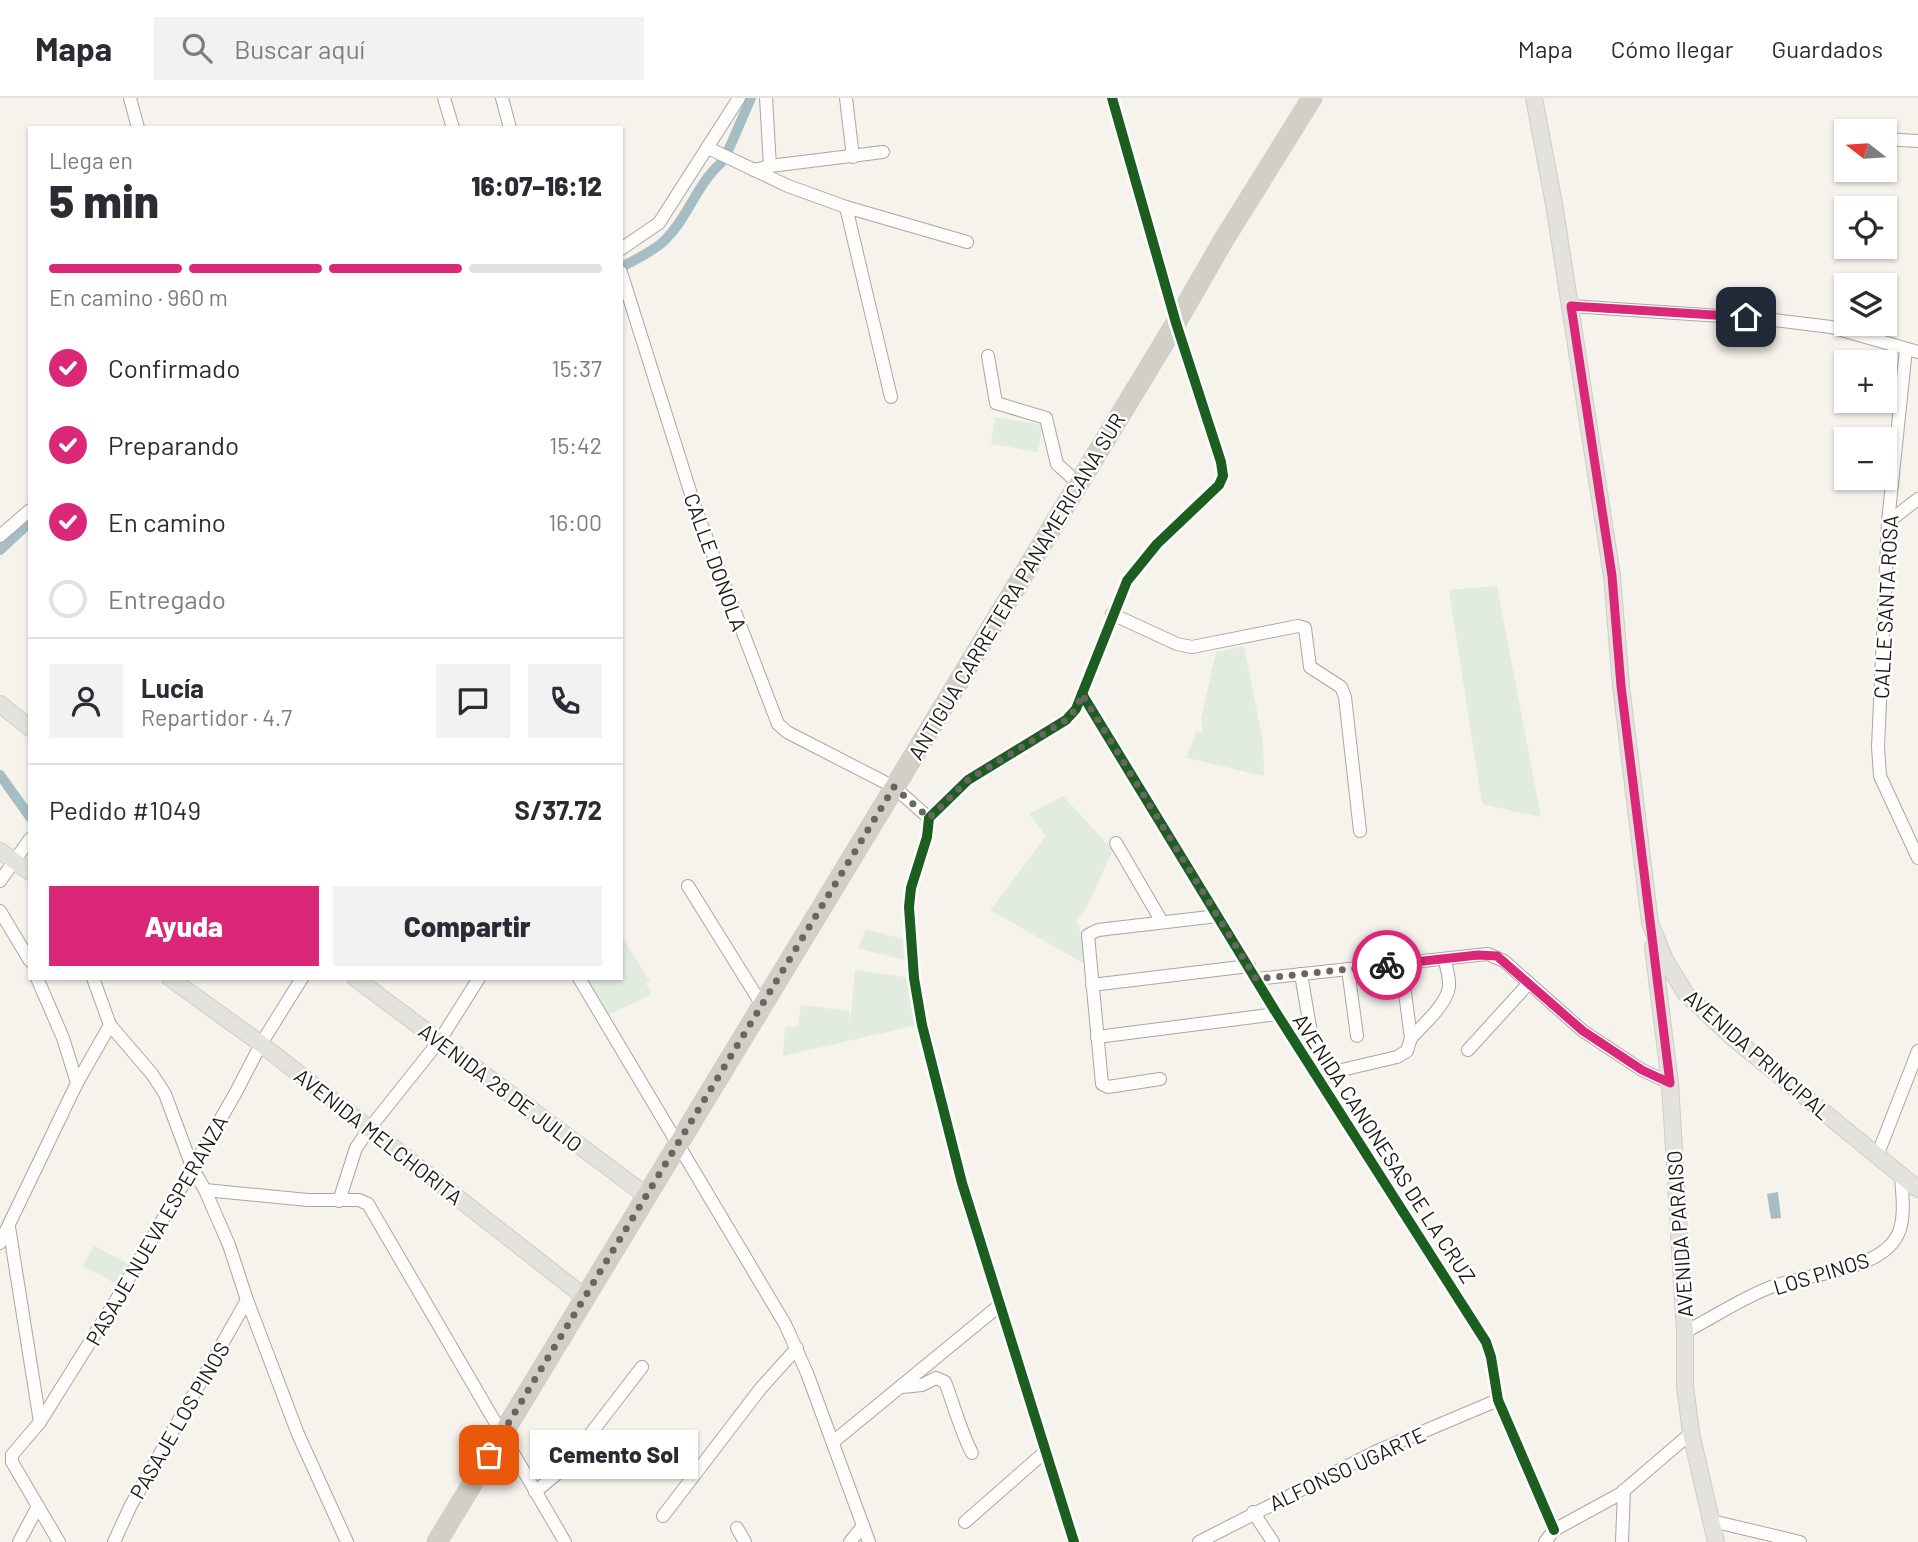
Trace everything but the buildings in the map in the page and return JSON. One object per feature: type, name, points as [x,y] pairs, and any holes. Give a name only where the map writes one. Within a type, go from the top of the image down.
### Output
[{"type":"highway","name":"ANTIGUA CARRETERA PANAMERICANA SUR","points":[[437,1542],[1312,98]]},
{"type":"main road","name":"AVENIDA PRINCIPAL","points":[[1534,98],[1571,306],[1612,576],[1621,686],[1650,923],[1665,960],[1686,994],[1732,1037],[1918,1189]]},
{"type":"main road","points":[[0,704],[28,726]]},
{"type":"main road","points":[[6,856],[28,871]]},
{"type":"main road","name":"AVENIDA PARAISO","points":[[1650,923],[1670,1083],[1685,1332],[1685,1386],[1691,1433],[1716,1542]]},
{"type":"main road","name":"AVENIDA MELCHORITA","points":[[173,980],[261,1044],[586,1298]]},
{"type":"main road","name":"AVENIDA 28 DE JULIO","points":[[358,980],[647,1196]]},
{"type":"main road","points":[[1660,1003],[1668,995],[1686,994]]},
{"type":"street","points":[[130,98],[137,126]]},
{"type":"street","points":[[444,98],[452,126]]},
{"type":"street","points":[[502,98],[509,126]]},
{"type":"street","points":[[623,247],[659,223],[739,98]]},
{"type":"street","points":[[766,98],[769,166]]},
{"type":"street","points":[[846,98],[853,157]]},
{"type":"street","points":[[1074,1542],[958,1170],[922,1026],[909,907],[911,888],[927,838],[929,818],[968,780],[1066,720],[1076,709],[1127,581],[1157,544],[1219,485],[1223,476],[1222,462],[1176,323],[1112,98]]},
{"type":"street","points":[[1897,140],[1918,141]]},
{"type":"street","points":[[708,148],[754,170],[846,207],[967,242]]},
{"type":"street","points":[[754,170],[883,152]]},
{"type":"street","points":[[846,207],[891,397]]},
{"type":"street","name":"CALLE DONOLA","points":[[623,280],[696,510],[778,724],[787,732],[894,787],[929,818]]},
{"type":"street","points":[[1571,306],[1831,327],[1912,351]]},
{"type":"street","name":"CALLE SANTA ROSA","points":[[1912,351],[1888,522],[1878,747],[1880,776],[1918,858]]},
{"type":"street","points":[[988,356],[996,403],[1046,418],[1057,464],[1078,483]]},
{"type":"street","points":[[1888,522],[1918,499]]},
{"type":"street","points":[[0,536],[28,512]]},
{"type":"street","points":[[1112,614],[1177,644],[1192,647],[1298,626],[1305,628],[1310,667],[1337,683],[1344,691],[1360,831]]},
{"type":"street","name":"AVENIDA CANONESAS DE LA CRUZ","points":[[1082,694],[1277,1014],[1486,1342],[1498,1400],[1554,1530]]},
{"type":"street","points":[[0,881],[6,856],[28,840]]},
{"type":"street","points":[[1116,843],[1162,922]]},
{"type":"street","points":[[688,886],[762,1005]]},
{"type":"street","points":[[0,911],[28,958]]},
{"type":"street","points":[[1160,1079],[1103,1086],[1087,939],[1091,932],[1218,916]]},
{"type":"street","points":[[1256,979],[1445,958],[1488,954],[1497,956],[1604,1046],[1642,1070],[1670,1083]]},
{"type":"street","points":[[1410,1038],[1447,994],[1449,987],[1445,958]]},
{"type":"street","points":[[1333,1072],[1407,1051],[1410,1038],[1401,963]]},
{"type":"street","points":[[1092,985],[1249,966]]},
{"type":"street","points":[[1348,969],[1357,1037]]},
{"type":"street","points":[[1301,974],[1312,1039]]},
{"type":"street","points":[[38,980],[63,1038],[78,1083]]},
{"type":"street","points":[[94,980],[110,1025],[152,1074],[165,1094],[193,1169],[229,1245],[298,1434],[347,1542]]},
{"type":"street","name":"PASAJE NUEVA ESPERANZA","points":[[11,1458],[40,1422],[118,1297],[193,1169],[261,1044],[302,980]]},
{"type":"street","points":[[339,1201],[356,1148],[440,1041],[478,980]]},
{"type":"street","points":[[580,980],[797,1348],[869,1542]]},
{"type":"street","points":[[1468,1050],[1529,983]]},
{"type":"street","points":[[1097,1037],[1277,1014]]},
{"type":"street","points":[[0,1243],[78,1083],[110,1025]]},
{"type":"street","points":[[1877,1156],[1915,1065],[1918,1051]]},
{"type":"street","name":"LOS PINOS","points":[[1685,1332],[1773,1286],[1867,1261],[1883,1252],[1900,1231],[1903,1205],[1901,1175]]},
{"type":"street","points":[[205,1190],[339,1201],[359,1200],[368,1204],[565,1542]]},
{"type":"street","points":[[9,1227],[40,1422]]},
{"type":"street","name":"PASAJE LOS PINOS","points":[[114,1542],[131,1505],[247,1300]]},
{"type":"street","points":[[833,1443],[1000,1305]]},
{"type":"street","points":[[663,1516],[761,1388],[797,1348]]},
{"type":"street","points":[[536,1492],[565,1467],[642,1367]]},
{"type":"street","points":[[902,1387],[922,1385],[936,1378],[945,1382],[962,1433],[972,1453]]},
{"type":"street","name":"ALFONSO UGARTE","points":[[1199,1542],[1377,1451],[1498,1400]]},
{"type":"street","points":[[1545,1542],[1554,1530],[1624,1490],[1691,1433]]},
{"type":"street","points":[[0,1449],[11,1458],[59,1542]]},
{"type":"street","points":[[965,1522],[1046,1451]]},
{"type":"street","points":[[1622,1542],[1624,1490]]},
{"type":"street","points":[[19,1542],[38,1506]]},
{"type":"street","points":[[1254,1512],[1273,1542]]},
{"type":"street","points":[[1712,1521],[1800,1542]]},
{"type":"street","points":[[850,1542],[863,1526]]},
{"type":"street","points":[[737,1528],[745,1542]]},
{"type":"shaded area","points":[[995,417],[1043,425],[1038,452],[991,444]]},
{"type":"shaded area","points":[[1497,586],[1541,817],[1482,804],[1449,590]]},
{"type":"shaded area","points":[[1244,646],[1263,742],[1264,776],[1187,758],[1196,732],[1203,733],[1201,719],[1216,652]]},
{"type":"shaded area","points":[[1063,796],[1113,850],[1085,911],[1076,920],[1095,970],[990,910],[1046,836],[1029,814]]},
{"type":"shaded area","points":[[866,929],[903,939],[904,960],[858,948]]},
{"type":"shaded area","points":[[623,939],[650,981],[646,983],[651,995],[608,1015],[586,980],[623,980]]},
{"type":"shaded area","points":[[855,970],[911,978],[917,1025],[783,1056],[785,1027],[798,1026],[801,1005],[849,1011],[850,1024]]},
{"type":"shaded area","points":[[94,1246],[135,1267],[124,1288],[83,1266]]},
{"type":"water","points":[[1778,1192],[1781,1218],[1771,1219],[1767,1194]]},
{"type":"waterway","points":[[728,151],[751,98]]},
{"type":"waterway","points":[[623,266],[665,240],[680,222],[705,181],[721,163]]},
{"type":"waterway","points":[[0,550],[28,524]]},
{"type":"waterway","points":[[0,775],[28,814]]},
{"type":"cycle path","points":[[1074,1542],[962,1183],[922,1025],[914,978],[909,907],[911,888],[927,837],[929,818],[968,780],[1066,720],[1076,709],[1127,581],[1157,544],[1219,485],[1223,476],[1112,98]]},
{"type":"cycle path","points":[[1082,694],[1277,1014],[1486,1342],[1498,1400],[1554,1530]]},
{"type":"way so far","points":[[489,1455],[894,787],[929,818],[968,780],[1066,720],[1076,709],[1082,694],[1256,979],[1387,965]]},
{"type":"place","name":"Cemento Sol","points":[[489,1455]]},
{"type":"route","points":[[1387,965],[1488,954],[1497,956],[1583,1031],[1642,1070],[1670,1083],[1621,686],[1612,576],[1571,306],[1746,317]]}]
